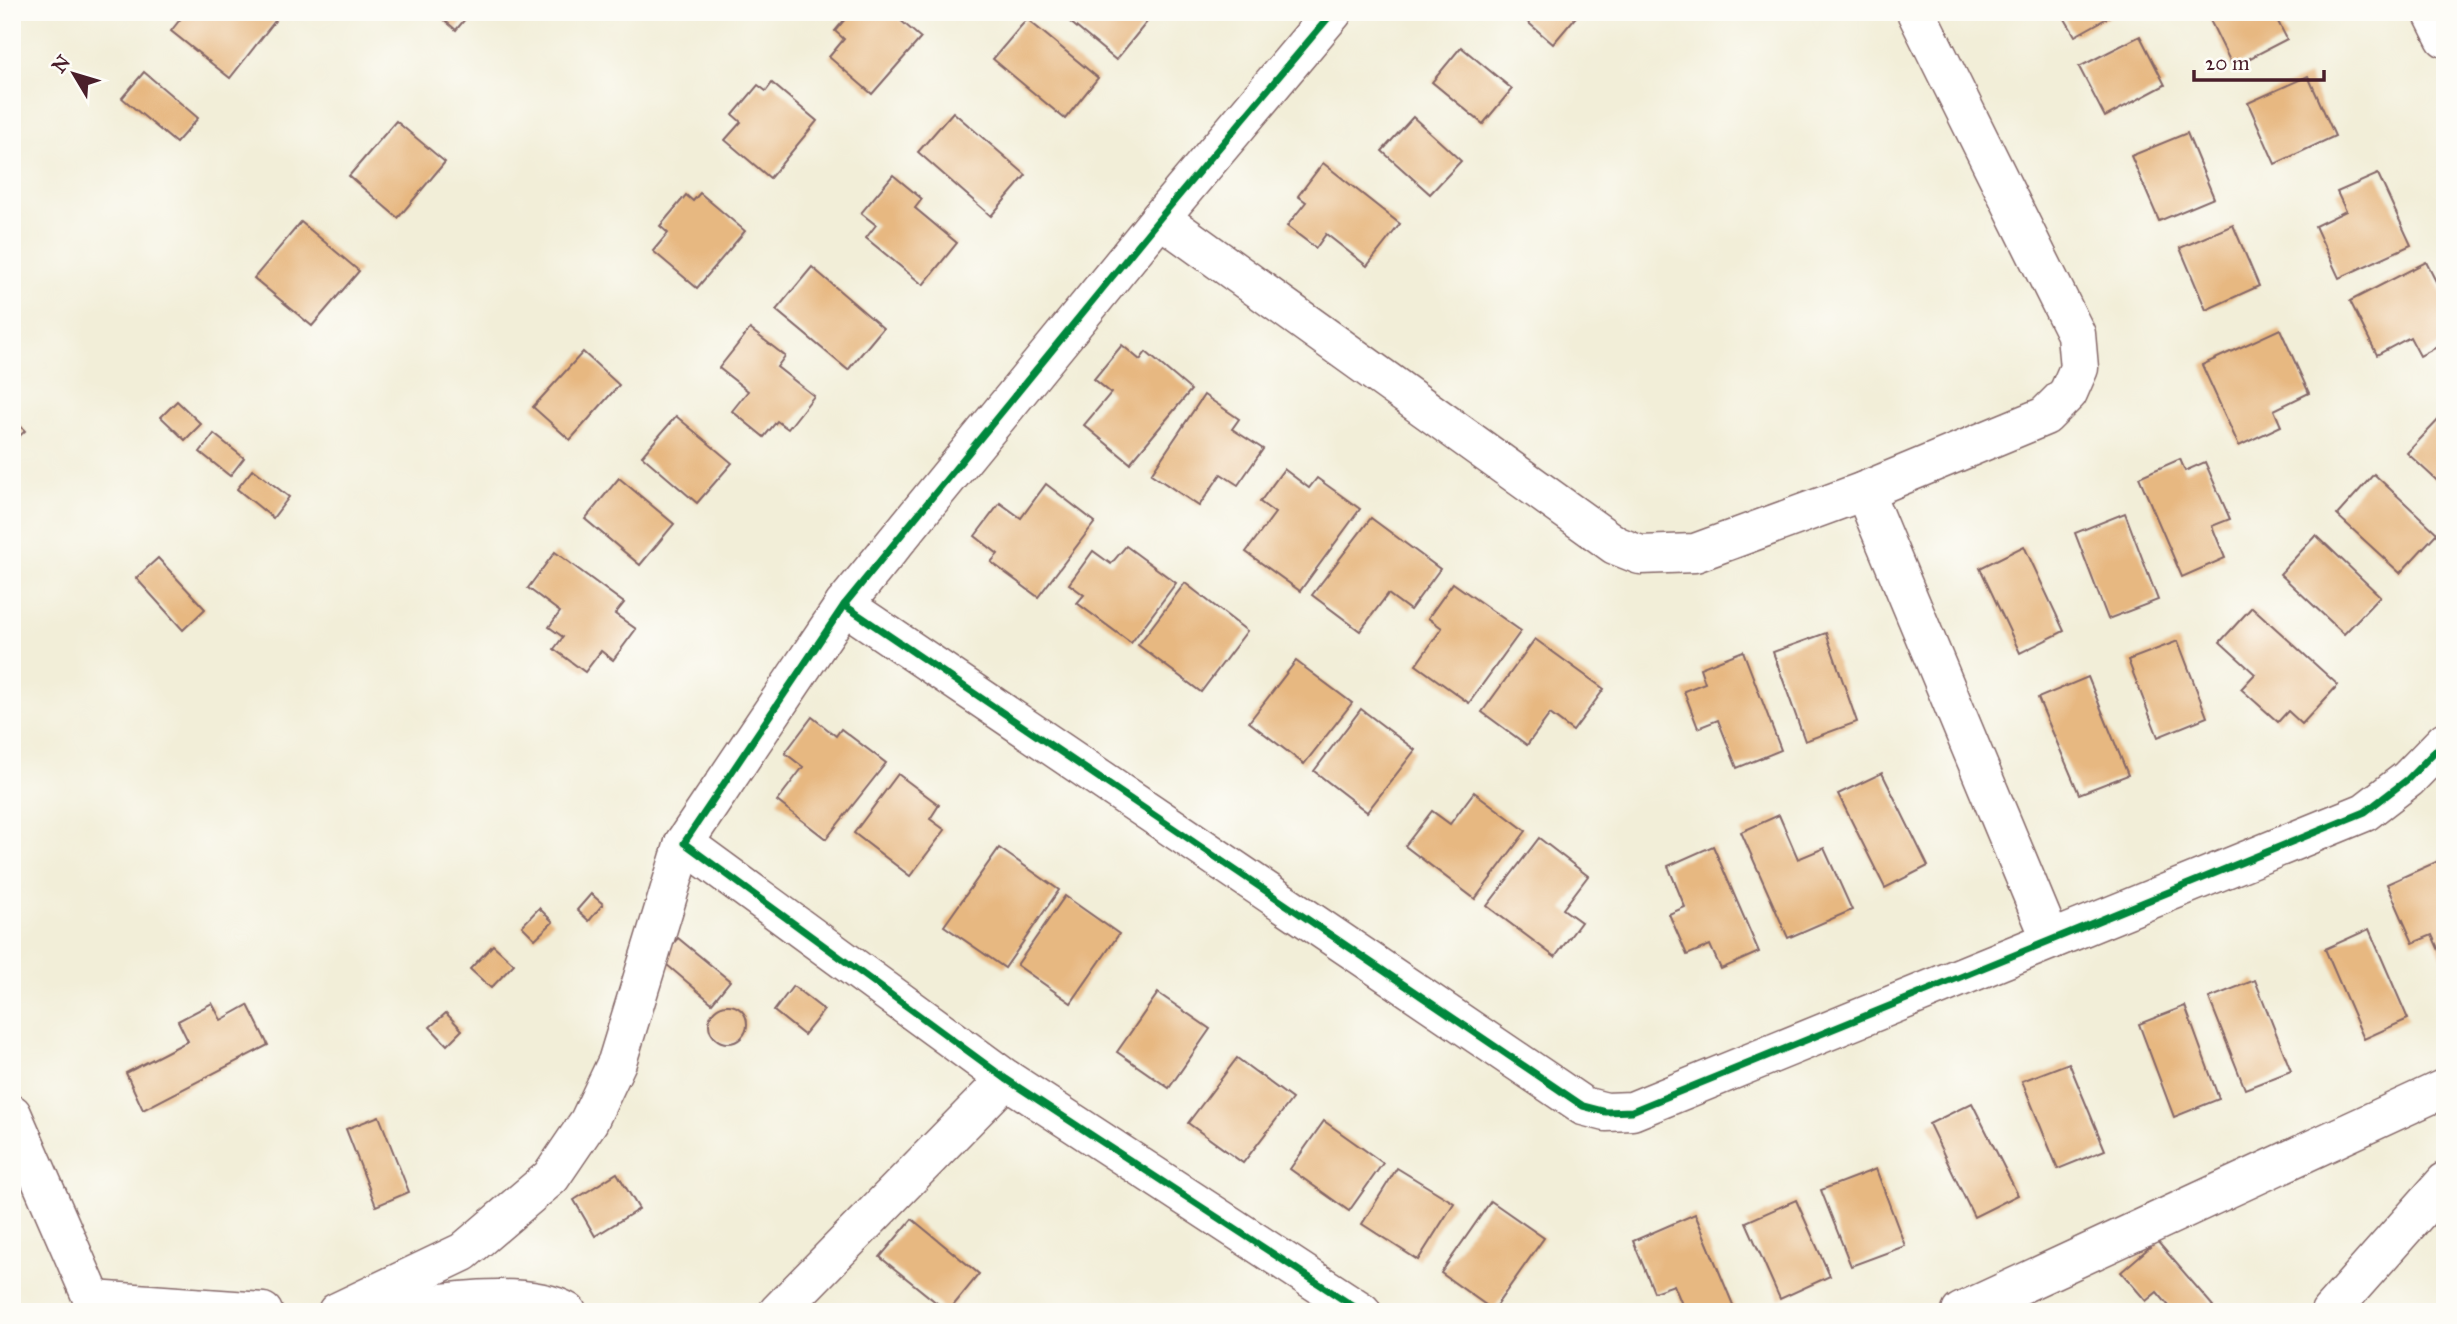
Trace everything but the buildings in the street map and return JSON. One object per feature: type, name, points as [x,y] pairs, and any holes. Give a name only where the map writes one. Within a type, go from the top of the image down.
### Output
[{"type":"street","points":[[337,1312],[463,1252],[551,1177],[589,1121],[617,1062],[684,843],[844,605],[1160,218],[1333,12]]},
{"type":"street","points":[[1160,218],[1615,545],[1640,555],[1695,553],[1864,491],[2045,416],[2068,393],[2079,368],[2076,334],[1916,12]]},
{"type":"street","points":[[2432,12],[2445,38]]},
{"type":"street","points":[[1864,491],[2051,940]]},
{"type":"street","points":[[844,605],[1583,1106],[1606,1112],[1632,1111],[2365,812],[2408,779],[2445,741]]},
{"type":"street","points":[[684,843],[1006,1079],[1362,1312]]},
{"type":"street","points":[[778,1312],[1006,1079]]},
{"type":"street","points":[[1961,1312],[2445,1088]]},
{"type":"street","points":[[12,1114],[95,1306],[264,1312]]},
{"type":"street","points":[[2330,1312],[2445,1182]]},
{"type":"street","points":[[371,1312],[475,1301],[524,1299],[556,1305],[567,1312]]},
{"type":"cycle path","points":[[1333,12],[1160,218],[844,605],[684,843],[1006,1079],[1362,1312]]},
{"type":"cycle path","points":[[844,605],[1583,1106],[1606,1112],[1632,1111],[2365,812],[2408,779],[2445,741]]}]
